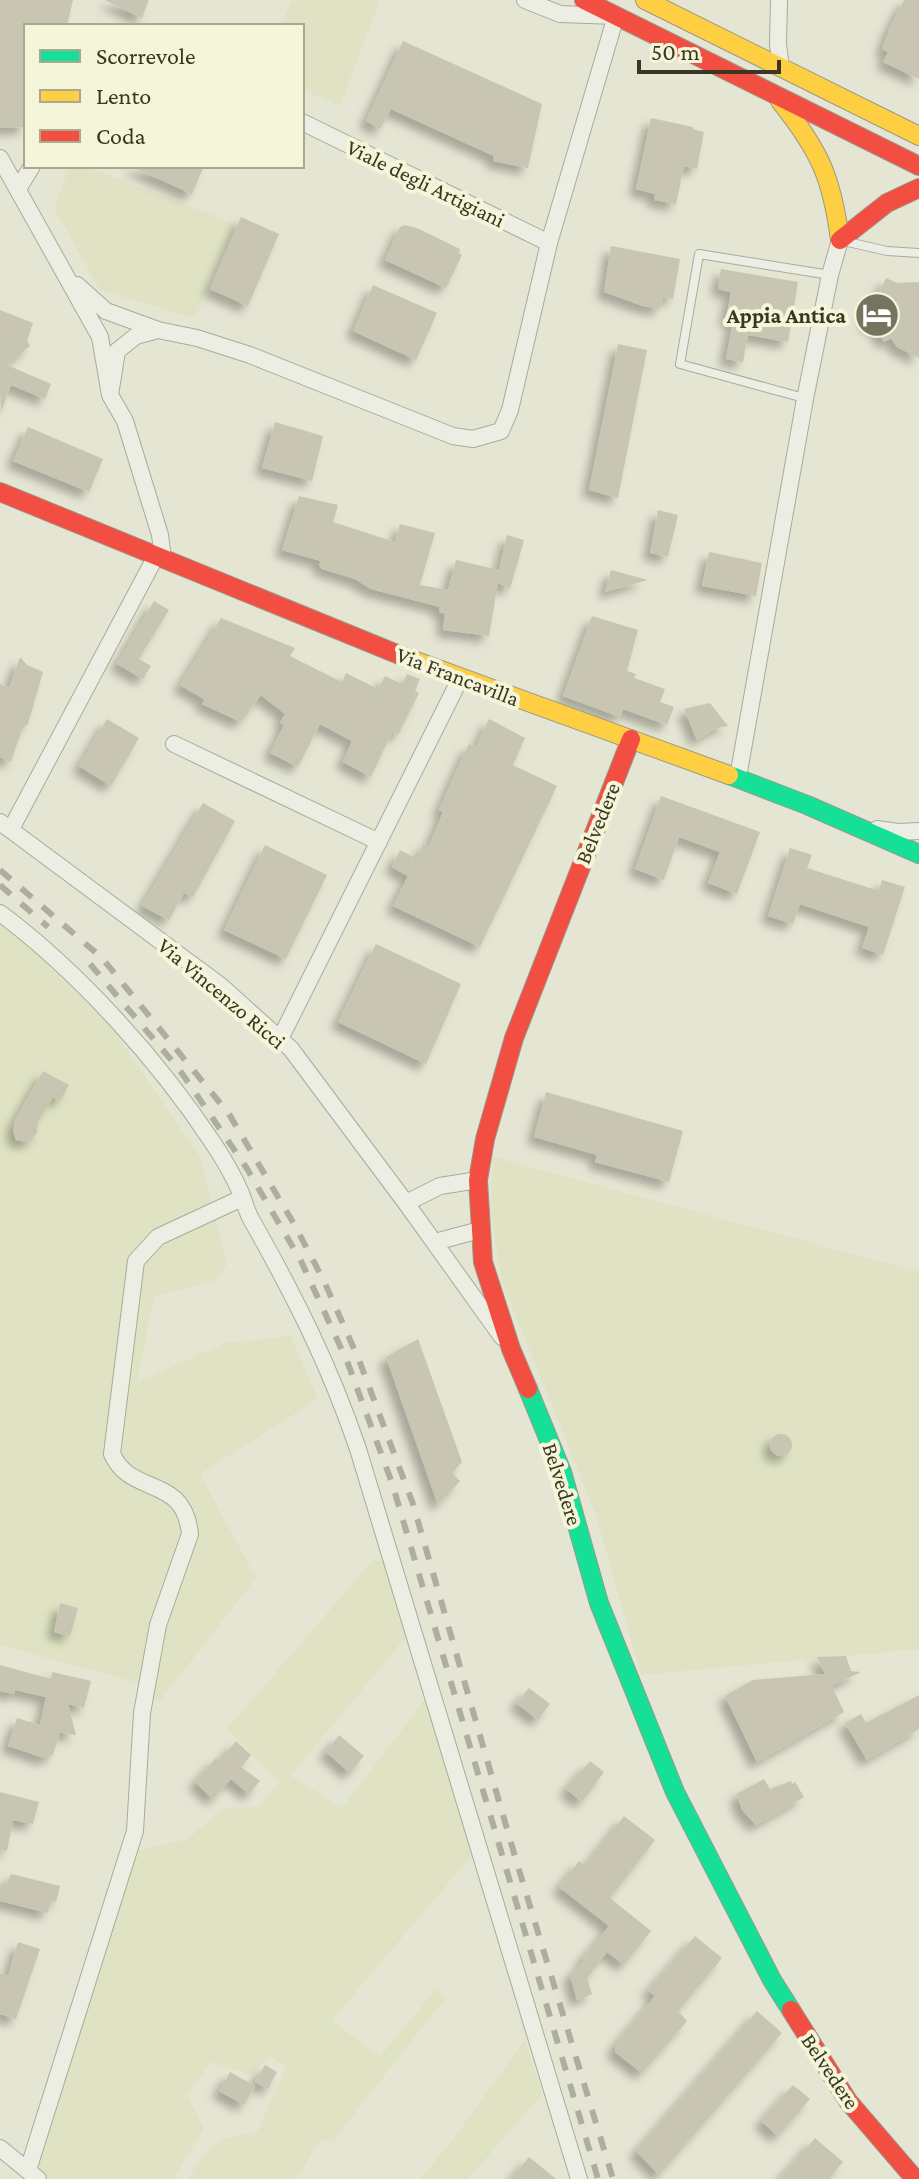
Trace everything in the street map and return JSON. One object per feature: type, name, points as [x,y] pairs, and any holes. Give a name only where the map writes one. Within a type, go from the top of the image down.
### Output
[{"type":"main road","points":[[584,0],[919,166]]},
{"type":"main road","points":[[645,0],[919,136]]},
{"type":"main road","points":[[773,93],[821,156],[832,185],[840,240]]},
{"type":"main road","points":[[840,240],[880,206],[919,188]]},
{"type":"main road","name":"Via Francavilla","points":[[0,492],[460,679],[738,777],[861,826],[919,854]]},
{"type":"main road","name":"Belvedere","points":[[631,739],[514,1038],[485,1139],[478,1180],[483,1262],[511,1349],[562,1472],[599,1603],[675,1792],[772,1980],[848,2101],[915,2179]]},
{"type":"street","points":[[67,276],[106,311],[158,330],[197,338],[250,355],[453,436],[473,439],[501,431],[510,410],[549,243],[616,16],[560,14],[525,0]]},
{"type":"street","points":[[779,0],[781,68]]},
{"type":"street","name":"Viale degli Artigiani","points":[[304,123],[549,243]]},
{"type":"street","points":[[0,158],[100,337],[110,395],[125,421],[160,535],[159,557],[5,825]]},
{"type":"street","points":[[18,189],[31,168]]},
{"type":"street","points":[[738,777],[805,399],[840,240]]},
{"type":"street","points":[[110,395],[117,351],[136,336],[158,330]]},
{"type":"street","points":[[280,1039],[460,679]]},
{"type":"street","points":[[174,744],[379,842]]},
{"type":"street","name":"Via Vincenzo Ricci","points":[[5,825],[221,986],[291,1049],[511,1349]]},
{"type":"street","points":[[861,826],[898,832],[919,831]]},
{"type":"street","points":[[0,913],[49,955],[134,1042],[213,1144],[300,1307],[342,1402],[579,2179]]},
{"type":"street","points":[[406,1203],[440,1186],[478,1180]]},
{"type":"street","points":[[0,2148],[33,2175],[135,1831],[142,1713],[158,1625],[190,1534],[183,1506],[169,1494],[125,1474],[112,1454],[136,1261],[158,1237],[242,1198]]},
{"type":"street","points":[[435,1242],[480,1230]]},
{"type":"lane","points":[[840,240],[887,251],[919,253]]},
{"type":"lane","points":[[805,399],[680,364],[699,254],[830,275]]},
{"type":"green space","points":[[292,0],[380,0],[340,106],[304,90],[304,24],[281,24]]},
{"type":"green space","points":[[69,168],[89,168],[235,224],[195,318],[100,290],[54,208]]},
{"type":"green space","points":[[0,925],[88,994],[201,1158],[227,1264],[216,1280],[154,1296],[137,1382],[226,1343],[291,1336],[318,1399],[200,1474],[256,1578],[159,1702],[146,1685],[0,1645]]},
{"type":"green space","points":[[493,1157],[919,1272],[919,1649],[641,1675],[596,1515],[501,1279],[490,1207]]},
{"type":"green space","points":[[373,1560],[386,1562],[408,1634],[291,1776],[342,1808],[427,1697],[474,1853],[332,2020],[380,2057],[436,1989],[446,1997],[333,2141],[320,2140],[297,2179],[188,2179],[204,2154],[222,2139],[257,2132],[286,2068],[270,2056],[251,2075],[211,2062],[187,2095],[204,2129],[173,2179],[50,2179],[33,2165],[137,1851],[188,1839],[222,1809],[258,1807],[279,1782],[227,1729]]},
{"type":"green space","points":[[525,2040],[542,2094],[468,2179],[420,2179],[454,2138]]},
{"type":"building","points":[[0,0],[73,0],[67,24],[24,24],[24,127],[0,128]]},
{"type":"building","points":[[105,0],[149,0],[142,18]]},
{"type":"building","points":[[904,0],[919,0],[919,79],[883,62],[888,52],[882,49]]},
{"type":"building","points":[[403,41],[542,104],[528,168],[493,161],[494,156],[391,109],[380,129],[366,121]]},
{"type":"building","points":[[651,118],[704,132],[697,169],[684,166],[676,204],[654,200],[655,194],[636,189]]},
{"type":"building","points":[[134,168],[203,168],[192,194]]},
{"type":"building","points":[[241,217],[279,234],[248,306],[210,289]]},
{"type":"building","points":[[405,225],[460,249],[462,255],[446,288],[385,260],[400,227]]},
{"type":"building","points":[[611,246],[680,259],[673,299],[663,297],[660,309],[604,292]]},
{"type":"building","points":[[721,269],[798,282],[788,342],[748,335],[743,362],[726,359],[733,321],[726,320],[731,292],[718,289]]},
{"type":"building","points":[[886,278],[897,283],[919,282],[919,358],[897,347],[891,338],[884,342],[875,327],[865,322]]},
{"type":"building","points":[[373,285],[437,313],[416,360],[353,331]]},
{"type":"building","points":[[0,310],[33,323],[27,340],[30,346],[7,365],[51,384],[45,399],[11,385],[1,412]]},
{"type":"building","points":[[618,344],[647,350],[618,498],[589,490]]},
{"type":"building","points":[[275,422],[323,436],[312,481],[262,468]]},
{"type":"building","points":[[28,427],[103,459],[89,492],[13,461]]},
{"type":"building","points":[[299,496],[338,505],[333,522],[395,542],[400,524],[435,533],[420,585],[448,590],[456,560],[499,570],[507,535],[524,540],[510,589],[498,583],[489,636],[443,630],[445,614],[439,612],[440,607],[371,589],[355,579],[322,569],[319,565],[321,561],[282,550]]},
{"type":"building","points":[[658,510],[678,515],[668,557],[650,553]]},
{"type":"building","points":[[709,552],[762,563],[756,596],[702,586]]},
{"type":"building","points":[[611,570],[648,580],[605,592]]},
{"type":"building","points":[[154,601],[169,610],[139,659],[151,666],[143,679],[117,664]]},
{"type":"building","points":[[592,616],[638,630],[627,671],[636,674],[634,678],[665,689],[660,702],[674,707],[667,725],[623,709],[620,717],[563,696]]},
{"type":"building","points":[[221,618],[295,648],[290,656],[342,682],[346,673],[378,689],[385,676],[402,684],[407,674],[420,679],[415,691],[419,693],[398,735],[392,732],[371,777],[343,762],[352,741],[320,724],[298,767],[270,753],[284,725],[280,723],[285,714],[261,695],[241,722],[202,704],[205,700],[180,685]]},
{"type":"building","points":[[20,657],[27,665],[43,672],[28,724],[22,729],[11,762],[0,757],[0,684],[9,688]]},
{"type":"building","points":[[710,703],[728,726],[716,728],[697,740],[684,709]]},
{"type":"building","points":[[107,719],[139,738],[111,786],[79,766]]},
{"type":"building","points":[[489,719],[525,738],[513,765],[557,786],[480,947],[393,906],[408,876],[392,867],[400,850],[417,859],[423,844],[429,846],[443,812],[439,810],[469,744],[476,747]]},
{"type":"building","points":[[661,796],[760,832],[737,894],[708,883],[720,852],[679,837],[664,880],[635,869]]},
{"type":"building","points":[[203,803],[235,821],[193,897],[184,893],[169,920],[142,906]]},
{"type":"building","points":[[265,845],[327,875],[286,959],[224,930]]},
{"type":"building","points":[[790,848],[812,855],[807,868],[879,891],[882,880],[905,887],[883,955],[862,948],[869,927],[800,904],[793,924],[768,916]]},
{"type":"building","points":[[376,944],[461,984],[426,1064],[338,1022]]},
{"type":"building","points":[[43,1071],[69,1085],[60,1101],[53,1097],[32,1139],[26,1142],[16,1140],[13,1131],[15,1120]]},
{"type":"building","points":[[546,1092],[683,1131],[669,1182],[595,1162],[597,1155],[534,1137]]},
{"type":"building","points":[[418,1339],[462,1462],[452,1473],[460,1481],[438,1505],[386,1357]]},
{"type":"building","points":[[781,1434],[789,1437],[792,1445],[789,1453],[781,1456],[773,1453],[770,1445],[773,1437]]},
{"type":"building","points":[[60,1603],[78,1608],[70,1636],[54,1632]]},
{"type":"building","points":[[846,1656],[851,1671],[861,1672],[832,1686],[844,1712],[757,1762],[725,1696],[753,1680],[825,1674],[817,1657]]},
{"type":"building","points":[[0,1665],[51,1679],[52,1672],[91,1681],[84,1708],[68,1704],[76,1735],[60,1732],[53,1755],[44,1758],[8,1746],[17,1718],[40,1725],[46,1697],[15,1690],[14,1694],[0,1691]]},
{"type":"building","points":[[529,1688],[550,1704],[538,1720],[516,1703]]},
{"type":"building","points":[[919,1695],[919,1729],[867,1760],[845,1723],[861,1714],[866,1723]]},
{"type":"building","points":[[339,1735],[364,1756],[350,1773],[326,1752]]},
{"type":"building","points":[[236,1741],[251,1755],[241,1767],[260,1781],[249,1794],[231,1779],[213,1799],[195,1782]]},
{"type":"building","points":[[590,1761],[604,1772],[582,1802],[566,1789]]},
{"type":"building","points":[[764,1779],[770,1789],[795,1782],[804,1797],[756,1825],[742,1810],[737,1794]]},
{"type":"building","points":[[0,1792],[39,1802],[33,1824],[13,1820],[7,1851],[0,1850]]},
{"type":"building","points":[[624,1816],[655,1840],[610,1898],[651,1931],[624,1965],[607,1952],[587,1978],[592,1994],[577,2000],[570,1975],[609,1926],[559,1887],[579,1861],[585,1866]]},
{"type":"building","points":[[11,1874],[60,1886],[56,1902],[50,1901],[48,1913],[0,1901],[0,1887],[4,1888]]},
{"type":"building","points":[[695,1936],[722,1958],[678,2011],[687,2021],[642,2073],[615,2052],[615,2045],[655,1996],[648,1990]]},
{"type":"building","points":[[18,1942],[40,1949],[16,2019],[0,2014],[0,1973],[8,1976]]},
{"type":"building","points":[[757,2011],[782,2033],[659,2175],[636,2151]]},
{"type":"building","points":[[265,2065],[277,2072],[268,2089],[255,2082]]},
{"type":"building","points":[[230,2072],[255,2086],[244,2105],[219,2091]]},
{"type":"building","points":[[793,2085],[810,2099],[778,2136],[761,2121]]},
{"type":"building","points":[[815,2138],[843,2162],[828,2179],[779,2179]]},
{"type":"building","points":[[529,2157],[556,2179],[511,2179]]},
{"type":"railway","points":[[0,870],[102,958],[229,1114],[324,1281],[359,1360],[413,1504],[613,2179]]},
{"type":"railway","points":[[0,885],[48,927]]},
{"type":"railway","points":[[90,964],[179,1069],[246,1167],[301,1261],[347,1361],[392,1483],[598,2179]]},
{"type":"traffic: fast","points":[[729,775],[919,854]]},
{"type":"traffic: fast","points":[[528,1389],[562,1472],[599,1603],[675,1792],[772,1980],[791,2010]]},
{"type":"traffic: slow","points":[[645,0],[919,136]]},
{"type":"traffic: slow","points":[[780,101],[822,165],[833,199],[840,240]]},
{"type":"traffic: slow","points":[[402,656],[729,775]]},
{"type":"traffic: jam","points":[[584,0],[919,166]]},
{"type":"traffic: jam","points":[[840,240],[887,203],[919,188]]},
{"type":"traffic: jam","points":[[0,492],[402,656]]},
{"type":"traffic: jam","points":[[528,1389],[511,1349],[483,1262],[478,1180],[485,1139],[514,1038],[631,739]]},
{"type":"traffic: jam","points":[[791,2010],[848,2101],[915,2179]]},
{"type":"place","name":"Appia Antica","points":[[877,315]]}]
